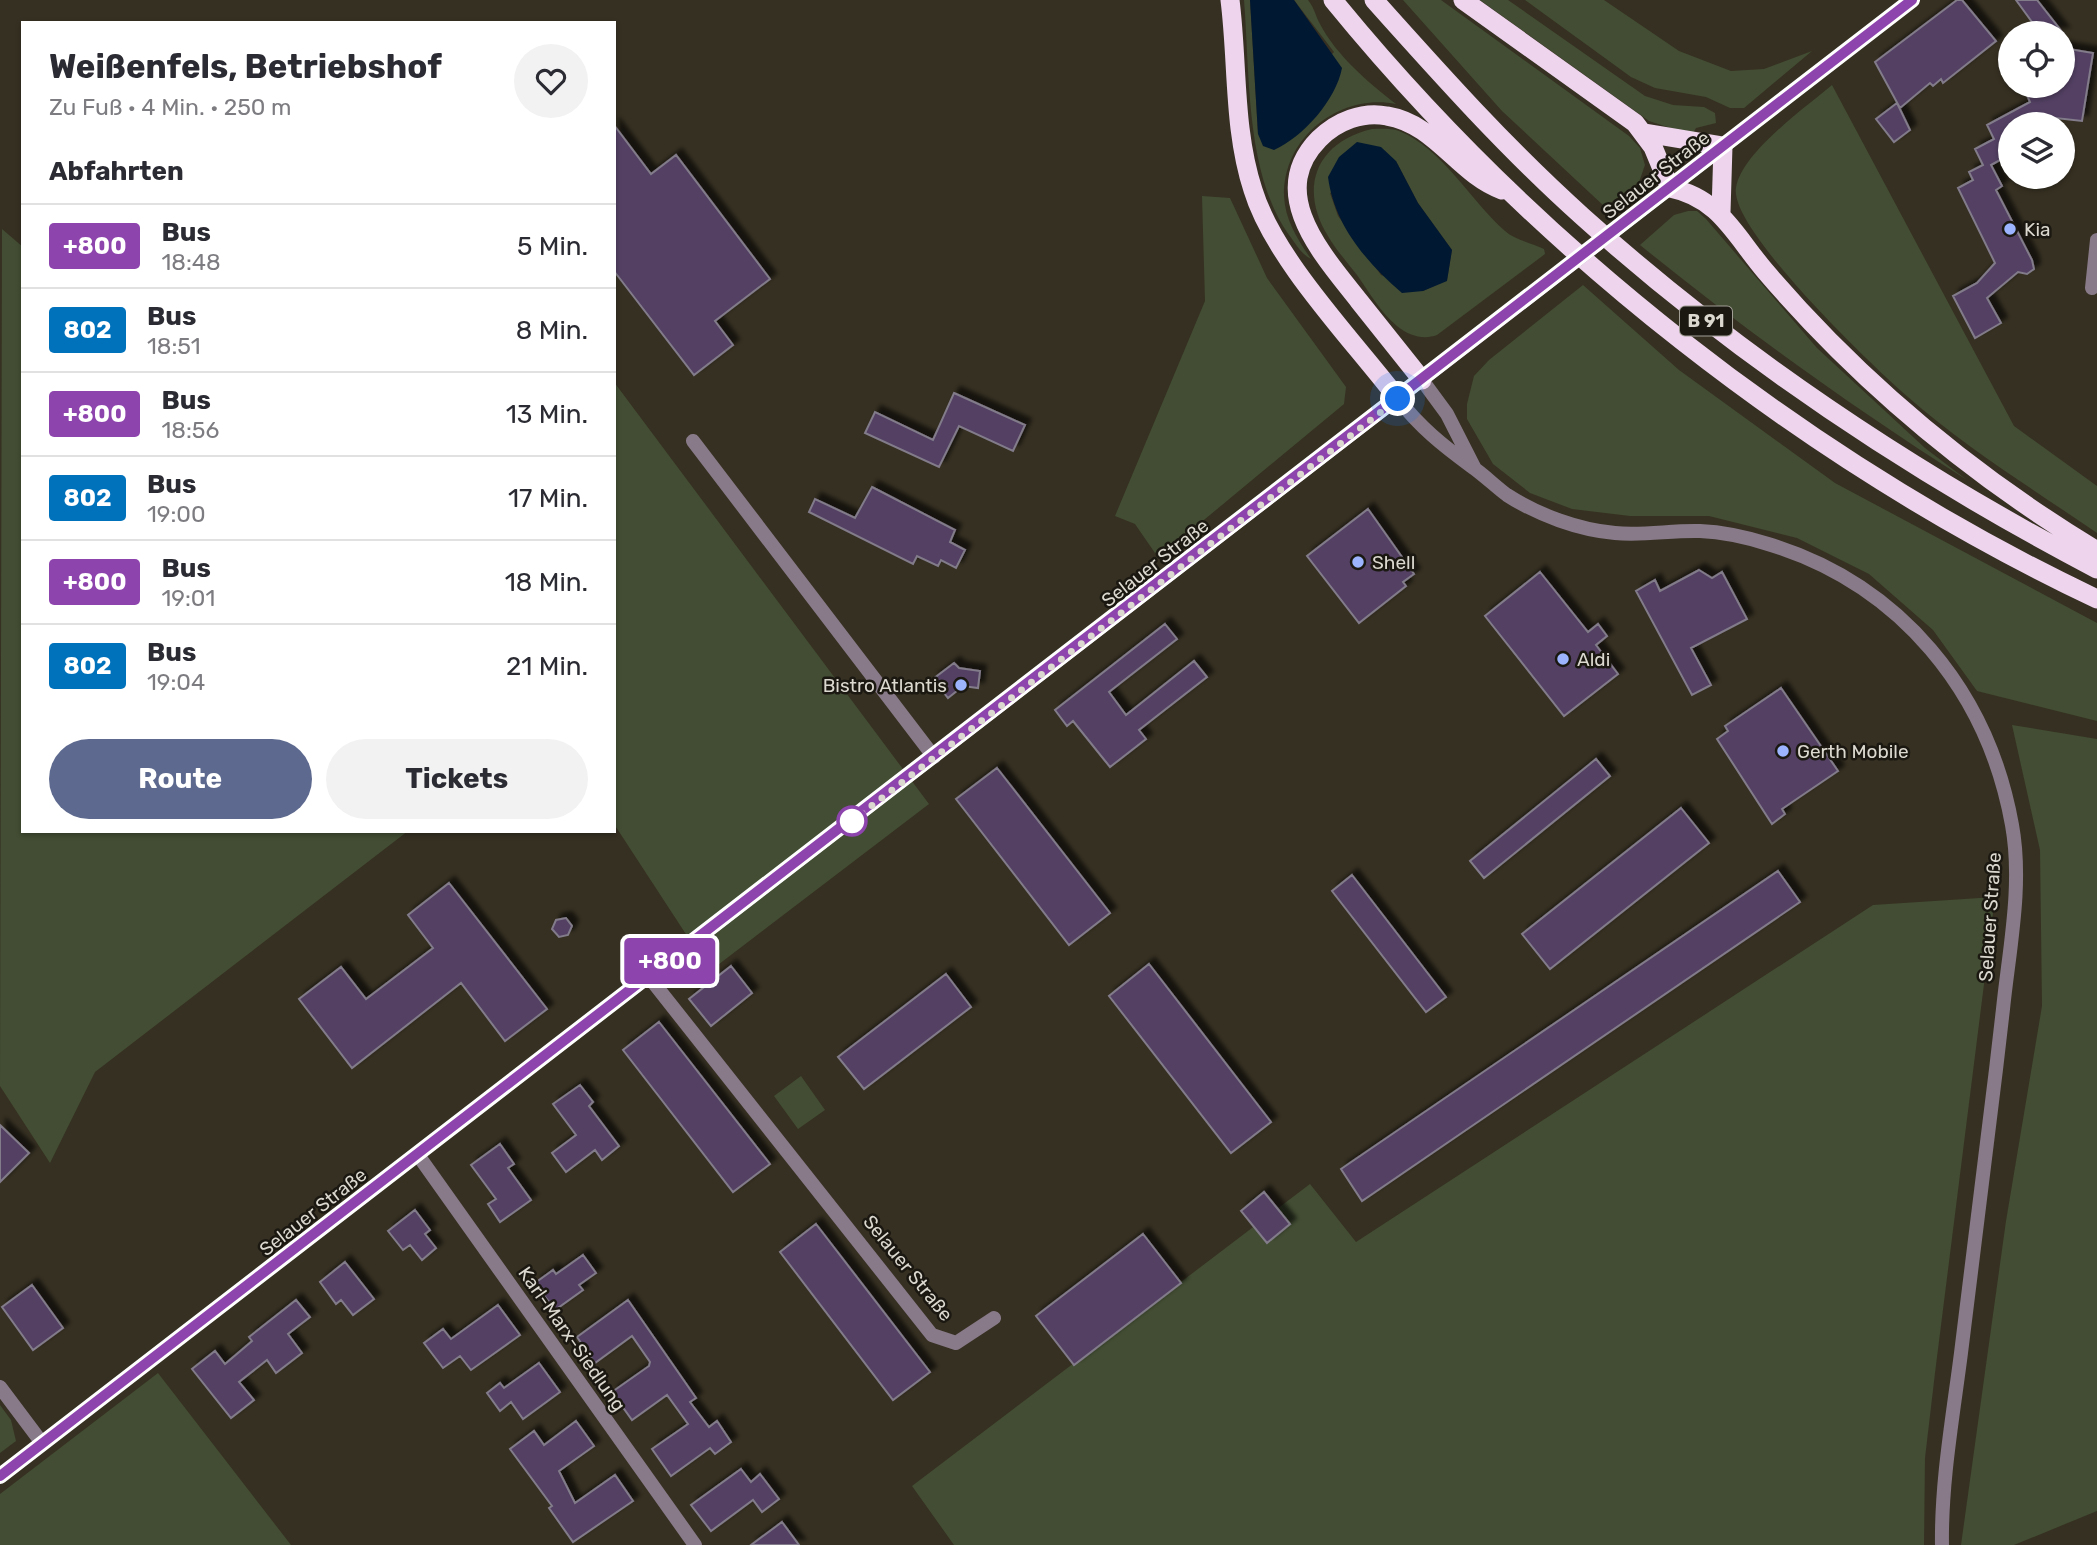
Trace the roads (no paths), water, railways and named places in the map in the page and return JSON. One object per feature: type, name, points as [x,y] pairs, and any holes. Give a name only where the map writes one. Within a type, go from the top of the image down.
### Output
[{"type":"highway","points":[[1230,0],[1242,144],[1262,214],[1289,259],[1398,399]]},
{"type":"highway","name":"B 91","points":[[1333,0],[1412,90],[1513,193],[1641,307],[1787,420],[1963,530],[2097,599]]},
{"type":"highway","name":"B 91","points":[[1374,0],[1446,80],[1581,216],[1732,342],[1889,452],[1978,506],[2097,569]]},
{"type":"highway","points":[[1463,0],[1644,133],[1723,146],[1721,212]]},
{"type":"highway","points":[[1422,380],[1327,261],[1306,227],[1298,188],[1304,162],[1318,139],[1342,122],[1364,116],[1386,116],[1415,125],[1484,183],[1513,193]]},
{"type":"highway","points":[[1644,133],[1670,188],[1697,195],[1721,212],[1759,264],[1800,311],[1897,407],[1974,469],[2097,551]]},
{"type":"main road","name":"Selauer Straße","points":[[0,1476],[1912,0]]},
{"type":"street","points":[[2092,288],[2097,240]]},
{"type":"street","name":"Selauer Straße","points":[[1422,380],[1447,414],[1475,468]]},
{"type":"street","name":"Selauer Straße","points":[[1398,399],[1418,425],[1441,446],[1528,507],[1577,526],[1616,534],[1699,531],[1733,535],[1786,550],[1833,572],[1890,609],[1913,629],[1952,674],[1973,706],[1986,734],[2013,827],[2015,888],[1993,1097],[1951,1434],[1942,1545]]},
{"type":"street","points":[[693,441],[934,757]]},
{"type":"street","name":"Selauer Straße","points":[[649,977],[932,1335],[956,1343],[994,1318]]},
{"type":"street","name":"Karl-Marx-Siedlung","points":[[418,1155],[695,1545]]},
{"type":"street","points":[[0,1387],[42,1443]]},
{"type":"water","points":[[1250,0],[1294,0],[1342,68],[1333,92],[1317,116],[1296,136],[1274,150],[1263,146],[1258,134]]},
{"type":"water","points":[[1357,142],[1381,147],[1396,161],[1418,203],[1452,250],[1447,281],[1423,291],[1402,293],[1354,242],[1337,211],[1328,177],[1339,157]]},
{"type":"place","name":"Kia","points":[[2010,229]]},
{"type":"place","name":"Shell","points":[[1358,562]]},
{"type":"place","name":"Aldi","points":[[1563,659]]},
{"type":"place","name":"Bistro Atlantis","points":[[961,685]]},
{"type":"place","name":"Gerth Mobile","points":[[1783,751]]}]
